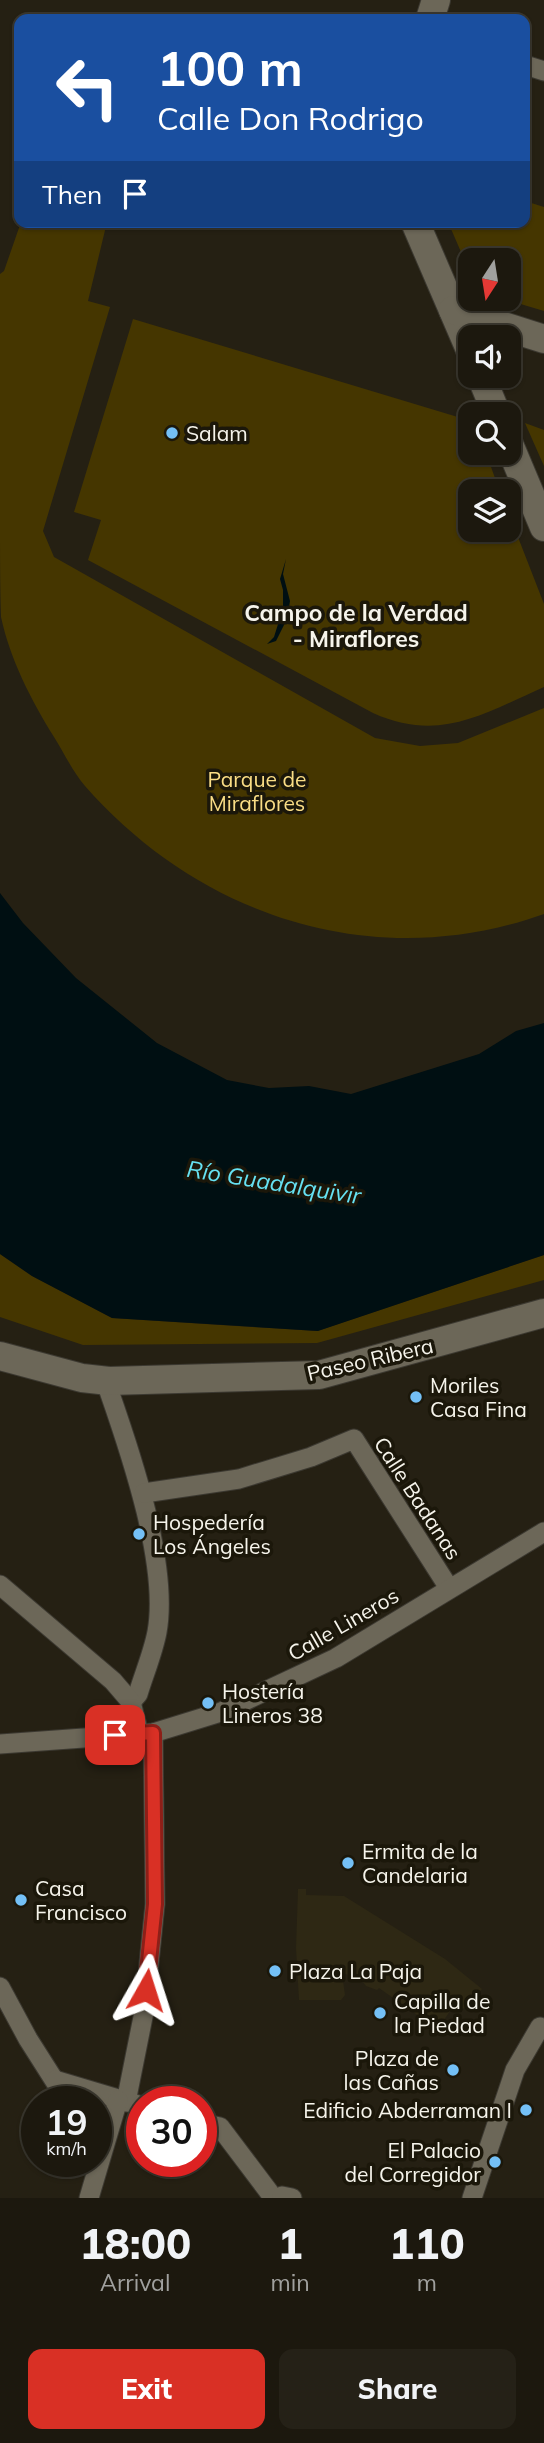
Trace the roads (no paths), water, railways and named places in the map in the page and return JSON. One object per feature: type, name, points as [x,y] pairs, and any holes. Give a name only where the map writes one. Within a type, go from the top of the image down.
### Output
[{"type":"street","points":[[418,228],[459,325]]},
{"type":"street","points":[[453,310],[490,325]]},
{"type":"street","points":[[521,335],[544,339]]},
{"type":"street","points":[[518,465],[544,527]]},
{"type":"street","name":"Paseo Ribera","points":[[0,1356],[82,1378],[109,1381],[319,1375],[544,1313]]},
{"type":"street","points":[[109,1381],[108,1391],[144,1493],[154,1561],[157,1631],[138,1694],[131,1702]]},
{"type":"street","name":"Calle Badanas","points":[[144,1493],[239,1479],[311,1457],[354,1439],[449,1588]]},
{"type":"street","name":"Calle Lineros","points":[[0,1744],[146,1733],[221,1712],[336,1658],[544,1532]]},
{"type":"street","points":[[0,1585],[94,1664],[131,1702],[146,1733],[155,1904],[144,2012],[132,2086]]},
{"type":"street","points":[[0,1987],[59,2086]]},
{"type":"street","points":[[472,2198],[515,2070],[542,2028]]},
{"type":"street","points":[[55,2080],[126,2102]]},
{"type":"street","points":[[112,2127],[126,2107]]},
{"type":"street","points":[[217,2131],[281,2195]]},
{"type":"street","points":[[89,2198],[94,2177]]},
{"type":"water","points":[[286,559],[283,574],[290,601],[287,619],[276,641],[267,644],[274,637],[283,608],[280,579]]},
{"type":"water","name":"Río Guadalquivir","points":[[0,893],[23,923],[76,978],[157,1043],[227,1080],[269,1088],[309,1086],[351,1094],[479,1054],[516,1031],[544,1023],[544,1255],[318,1331],[112,1318],[32,1276],[0,1254]]},
{"type":"place","name":"Salam","points":[[172,433]]},
{"type":"place","name":"Moriles Casa Fina","points":[[416,1397]]},
{"type":"place","name":"Hospedería Los Ángeles","points":[[139,1534]]},
{"type":"place","name":"Hostería Lineros 38","points":[[208,1703]]},
{"type":"place","name":"Ermita de la Candelaria","points":[[348,1863]]},
{"type":"place","name":"Casa Francisco","points":[[21,1900]]},
{"type":"place","name":"Plaza La Paja","points":[[275,1971]]},
{"type":"place","name":"Capilla de la Piedad","points":[[380,2013]]},
{"type":"place","name":"Plaza de las Cañas","points":[[453,2070]]},
{"type":"place","name":"Edificio Abderraman I","points":[[526,2110]]},
{"type":"place","name":"El Palacio del Corregidor","points":[[495,2162]]},
{"type":"district","name":"Campo de la Verdad - Miraflores","points":[[356,625]]},
{"type":"park label","name":"Parque de Miraflores","points":[[257,791]]}]
